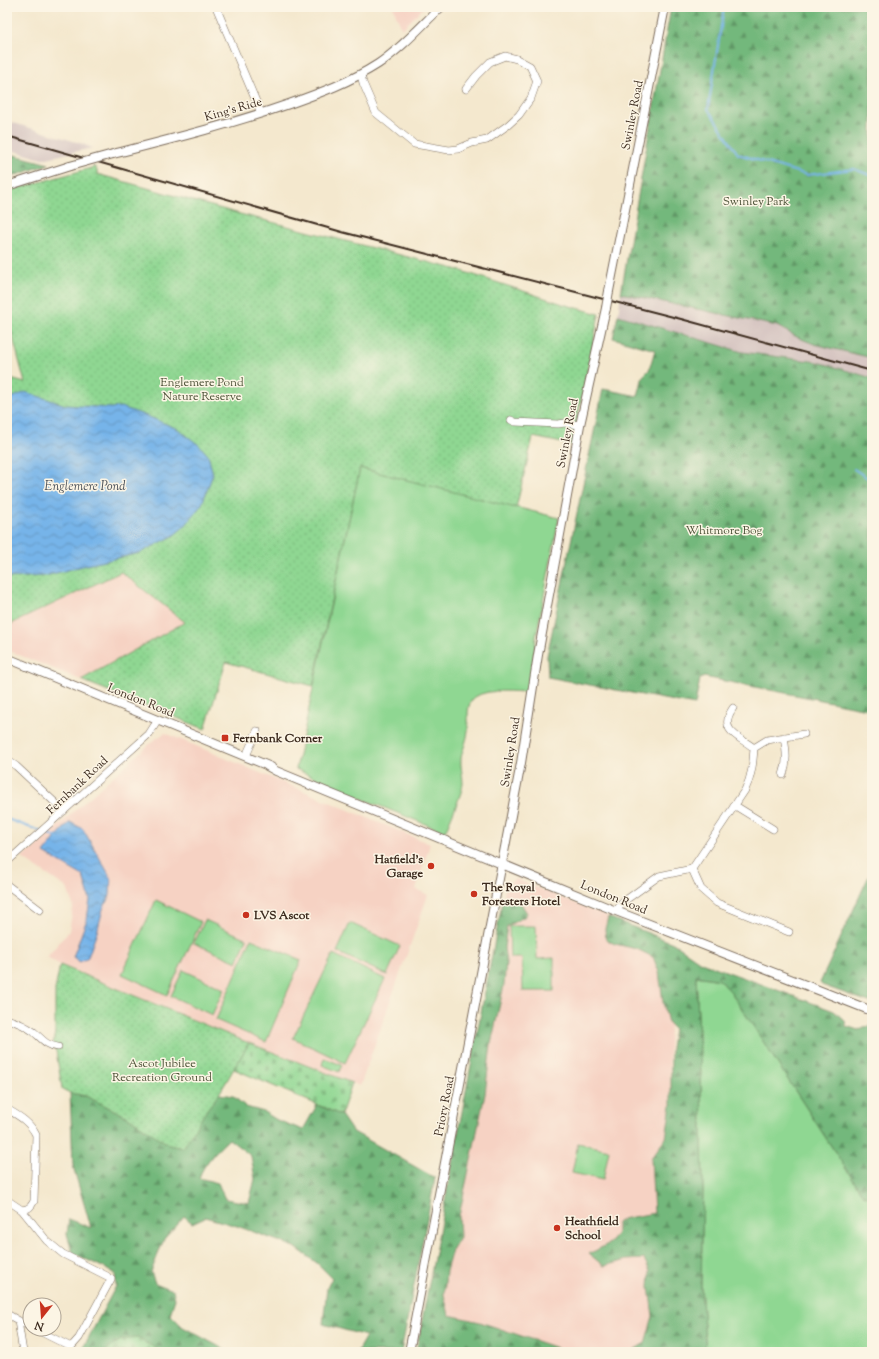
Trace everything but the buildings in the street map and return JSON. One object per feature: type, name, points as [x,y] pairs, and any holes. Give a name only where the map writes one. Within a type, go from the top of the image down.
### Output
[{"type":"main road","name":"King's Ride","points":[[7,186],[70,166],[172,139],[261,113],[340,85],[361,75],[388,57],[441,7]]},
{"type":"main road","name":"Swinley Road","points":[[502,864],[580,425],[606,308],[665,7]]},
{"type":"main road","name":"London Road","points":[[7,658],[246,756],[282,773],[616,912],[872,1011]]},
{"type":"main road","name":"Priory Road","points":[[409,1352],[502,864]]},
{"type":"street","points":[[216,7],[261,113]]},
{"type":"street","points":[[361,75],[376,113],[414,144],[449,150],[458,149],[472,143],[487,140],[499,132],[519,115],[531,98],[538,81],[530,66],[516,59],[505,56],[490,62],[466,89]]},
{"type":"street","points":[[511,420],[516,422],[565,423],[580,425]]},
{"type":"street","points":[[733,708],[728,715],[730,730],[737,738],[754,748]]},
{"type":"street","name":"Fernbank Road","points":[[7,862],[149,734],[158,720]]},
{"type":"street","points":[[246,756],[257,731]]},
{"type":"street","points":[[754,748],[767,740],[804,734]]},
{"type":"street","points":[[783,775],[786,767],[787,756],[784,737]]},
{"type":"street","points":[[616,912],[623,902],[659,876],[692,869],[749,781],[753,768],[754,748]]},
{"type":"street","points":[[7,760],[16,766],[64,810]]},
{"type":"street","points":[[734,805],[772,829]]},
{"type":"street","points":[[692,869],[702,889],[717,903],[789,932]]},
{"type":"street","points":[[7,885],[40,910]]},
{"type":"street","points":[[7,1019],[17,1022],[33,1032],[47,1045],[58,1048]]},
{"type":"street","points":[[7,1109],[24,1119],[33,1128],[36,1135],[34,1201],[32,1206],[28,1209],[22,1210]]},
{"type":"street","points":[[7,1200],[22,1210],[47,1241],[63,1254],[109,1278],[79,1338],[71,1347],[51,1337]]},
{"type":"street","points":[[7,1314],[22,1323]]},
{"type":"street","points":[[18,1321],[23,1352]]},
{"type":"shaded area","points":[[393,7],[424,7],[402,29]]},
{"type":"shaded area","points":[[7,121],[92,148],[47,158],[39,158],[7,149]]},
{"type":"shaded area","points":[[621,293],[777,326],[797,337],[818,345],[872,358],[872,378],[818,362],[742,352],[618,315]]},
{"type":"shaded area","points":[[121,572],[185,622],[81,680],[7,650],[7,628],[13,623]]},
{"type":"shaded area","name":"LVS Ascot","points":[[165,733],[430,844],[416,889],[428,895],[360,1086],[249,1043],[60,965],[47,957],[69,931],[73,908],[72,902],[67,888],[22,858],[154,740]]},
{"type":"shaded area","name":"Heathfield School","points":[[516,879],[673,943],[669,1050],[679,1352],[416,1352],[506,885]]},
{"type":"green space","name":"Swinley Park","points":[[671,7],[872,7],[872,358],[814,344],[777,326],[621,293]]},
{"type":"green space","points":[[7,153],[49,164],[7,178]]},
{"type":"green space","name":"Englemere Pond Nature Reserve","points":[[95,167],[97,174],[240,214],[459,270],[566,305],[599,314],[572,445],[533,437],[516,508],[360,468],[313,686],[226,662],[205,729],[81,680],[185,622],[121,572],[13,623],[7,628],[7,378],[25,383],[7,315],[7,191]]},
{"type":"green space","name":"Whitmore Bog","points":[[618,315],[742,352],[818,362],[872,378],[872,710],[704,677],[700,679],[695,705],[548,677],[547,656],[603,389],[638,396],[643,376],[649,370],[655,350],[613,338]]},
{"type":"green space","points":[[360,468],[559,518],[536,637],[530,692],[494,691],[480,694],[472,700],[468,711],[467,736],[461,758],[463,783],[445,832],[360,798],[296,769]]},
{"type":"green space","points":[[872,869],[872,1003],[820,983]]},
{"type":"green space","points":[[503,898],[520,902],[527,913],[524,917],[507,926],[504,948],[506,962],[504,985],[491,1044],[485,1094],[459,1216],[460,1237],[452,1250],[446,1271],[444,1295],[449,1315],[480,1322],[569,1352],[416,1352]]},
{"type":"green space","points":[[156,900],[201,922],[167,995],[122,974]]},
{"type":"green space","points":[[608,917],[673,943],[701,962],[834,1011],[845,1021],[846,1026],[858,1030],[864,1027],[872,1026],[872,1197],[863,1195],[731,992],[720,980],[696,976],[701,1075],[703,1189],[701,1287],[706,1352],[630,1352],[645,1343],[653,1316],[649,1287],[650,1271],[644,1259],[626,1260],[604,1266],[589,1254],[610,1243],[617,1233],[617,1223],[622,1219],[654,1213],[651,1158],[666,1138],[671,1105],[671,1048],[674,1029],[668,1023],[663,1002],[659,972],[653,957],[637,949],[615,944],[606,940],[605,929]]},
{"type":"green space","points":[[205,920],[247,939],[237,962],[194,943]]},
{"type":"green space","points":[[350,923],[400,946],[387,975],[337,952]]},
{"type":"green space","points":[[509,926],[536,926],[537,959],[554,958],[554,991],[523,991],[522,958],[510,958]]},
{"type":"green space","points":[[251,939],[301,960],[266,1042],[216,1020]]},
{"type":"green space","points":[[333,954],[385,979],[345,1063],[293,1038]]},
{"type":"green space","name":"Ascot Jubilee Recreation Ground","points":[[60,965],[249,1043],[219,1094],[208,1108],[183,1148],[169,1145],[128,1117],[86,1096],[70,1093],[62,1089],[56,1051],[53,1047],[55,1031],[55,990]]},
{"type":"green space","points":[[183,970],[224,989],[212,1015],[171,996]]},
{"type":"green space","points":[[696,976],[720,980],[731,992],[863,1195],[872,1197],[872,1352],[706,1352],[701,1287],[703,1189],[701,1075]]},
{"type":"green space","points":[[249,1043],[352,1083],[341,1115],[234,1069]]},
{"type":"green space","points":[[324,1058],[342,1065],[339,1072],[322,1065]]},
{"type":"green space","points":[[70,1093],[86,1096],[128,1117],[169,1145],[183,1148],[207,1109],[219,1094],[233,1096],[246,1107],[264,1112],[277,1120],[303,1130],[317,1105],[341,1115],[352,1131],[435,1178],[401,1352],[357,1352],[366,1336],[323,1324],[327,1288],[332,1278],[317,1263],[295,1247],[237,1226],[205,1217],[192,1223],[184,1216],[164,1239],[151,1272],[155,1283],[173,1290],[175,1299],[170,1314],[183,1327],[229,1352],[81,1352],[116,1286],[115,1273],[73,1253],[67,1234],[69,1219],[91,1228],[73,1166]],"holes":[[[229,1139],[251,1156],[255,1179],[249,1203],[225,1199],[218,1183],[199,1178],[204,1167]]]},
{"type":"green space","points":[[578,1143],[609,1150],[603,1180],[572,1173]]},
{"type":"green space","points":[[138,1338],[157,1349],[155,1352],[104,1352],[121,1340]]},
{"type":"water","name":"Englemere Pond","points":[[25,392],[66,405],[111,408],[121,407],[178,429],[199,445],[208,455],[213,474],[202,504],[185,526],[173,536],[140,553],[45,576],[7,578],[7,397],[14,397]]},
{"type":"water","points":[[70,822],[83,829],[111,878],[110,895],[103,909],[88,957],[80,962],[73,957],[87,919],[90,900],[83,876],[44,853]]},
{"type":"waterway","points":[[724,7],[708,109],[738,154],[807,175],[854,169],[872,177]]},
{"type":"waterway","points":[[854,469],[872,481]]},
{"type":"waterway","points":[[7,819],[40,831]]},
{"type":"waterway","points":[[44,832],[56,837]]},
{"type":"railway","points":[[7,136],[342,232],[681,319],[872,371]]},
{"type":"place","name":"Fernbank Corner","points":[[225,738]]},
{"type":"place","name":"Hatfield's Garage","points":[[431,866]]},
{"type":"place","name":"The Royal Foresters Hotel","points":[[474,894]]},
{"type":"place","name":"LVS Ascot","points":[[246,915]]},
{"type":"place","name":"Heathfield School","points":[[557,1228]]}]
